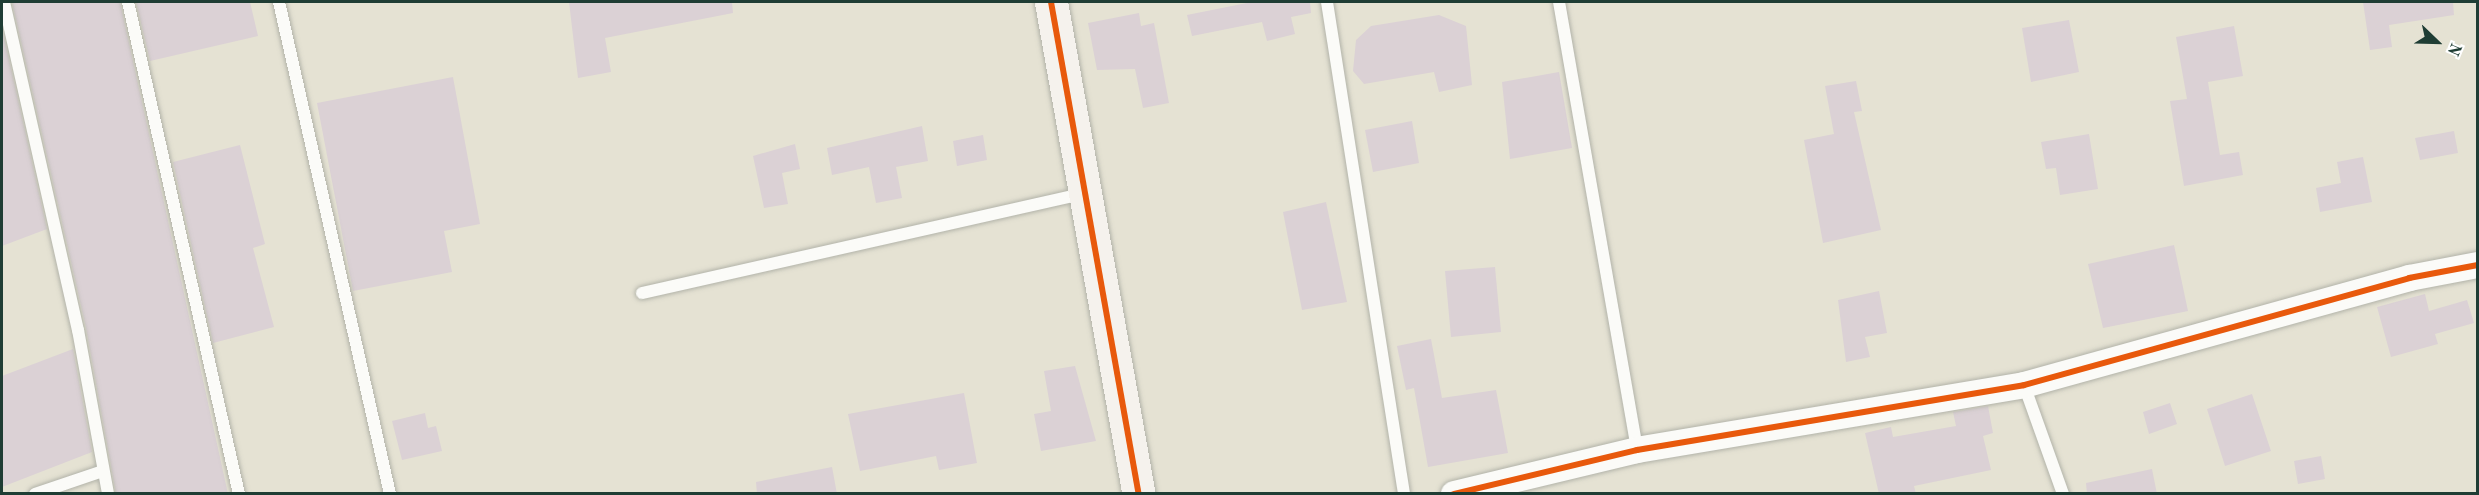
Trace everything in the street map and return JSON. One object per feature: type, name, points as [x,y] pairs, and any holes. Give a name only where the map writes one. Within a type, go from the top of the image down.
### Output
[{"type":"street","points":[[1051,2],[1139,494]]},
{"type":"street","points":[[1454,494],[1637,450],[2024,385],[2409,278],[2478,265]]},
{"type":"lane","points":[[128,2],[239,494]]},
{"type":"lane","points":[[279,2],[390,494]]},
{"type":"lane","points":[[1327,2],[1404,494]]},
{"type":"lane","points":[[1559,2],[1637,450]]},
{"type":"lane","points":[[4,5],[78,330],[108,494]]},
{"type":"lane","points":[[642,293],[1084,193]]},
{"type":"lane","points":[[2024,385],[2063,494]]},
{"type":"lane","points":[[35,494],[103,471]]},
{"type":"building","points":[[12,2],[120,2],[228,494],[116,494],[86,328]]},
{"type":"building","points":[[136,2],[250,2],[258,36],[150,61]]},
{"type":"building","points":[[569,2],[732,2],[733,13],[605,38],[611,72],[578,78]]},
{"type":"building","points":[[1252,2],[1310,2],[1311,13],[1291,17],[1295,34],[1267,41],[1262,22],[1192,36],[1187,15]]},
{"type":"building","points":[[2363,2],[2453,2],[2454,15],[2389,25],[2392,47],[2370,50]]},
{"type":"building","points":[[1139,13],[1141,26],[1154,23],[1169,103],[1143,108],[1135,69],[1097,70],[1088,23]]},
{"type":"building","points":[[1439,15],[1466,26],[1472,85],[1439,92],[1434,72],[1364,84],[1353,71],[1356,40],[1371,26]]},
{"type":"building","points":[[2069,20],[2079,72],[2031,82],[2022,28]]},
{"type":"building","points":[[2234,26],[2243,76],[2208,82],[2220,155],[2239,152],[2243,175],[2184,186],[2170,101],[2187,99],[2176,37]]},
{"type":"building","points":[[2,28],[47,229],[2,246]]},
{"type":"building","points":[[1559,72],[1572,148],[1510,159],[1502,82]]},
{"type":"building","points":[[453,77],[480,224],[444,231],[452,272],[353,291],[317,103]]},
{"type":"building","points":[[1856,81],[1862,111],[1854,112],[1881,230],[1823,243],[1804,140],[1834,134],[1825,86]]},
{"type":"building","points":[[1412,121],[1419,163],[1373,172],[1365,130]]},
{"type":"building","points":[[922,126],[928,161],[896,167],[902,198],[876,203],[869,167],[832,175],[827,148]]},
{"type":"building","points":[[2454,131],[2458,153],[2420,160],[2415,138]]},
{"type":"building","points":[[2089,134],[2098,189],[2060,195],[2056,168],[2046,169],[2041,142]]},
{"type":"building","points":[[983,135],[987,160],[957,166],[953,141]]},
{"type":"building","points":[[795,144],[800,169],[782,173],[788,204],[764,208],[753,156]]},
{"type":"building","points":[[240,145],[265,244],[253,248],[274,327],[213,343],[173,162]]},
{"type":"building","points":[[2363,157],[2372,202],[2320,212],[2316,188],[2341,183],[2337,162]]},
{"type":"building","points":[[1326,202],[1347,302],[1302,310],[1283,212]]},
{"type":"building","points":[[2174,245],[2188,311],[2103,328],[2088,264]]},
{"type":"building","points":[[1495,267],[1501,332],[1451,337],[1445,271]]},
{"type":"building","points":[[1879,291],[1887,333],[1865,337],[1870,357],[1846,362],[1838,300]]},
{"type":"building","points":[[2425,294],[2429,311],[2467,300],[2474,323],[2435,334],[2438,344],[2391,357],[2377,307]]},
{"type":"building","points":[[1431,339],[1442,398],[1496,390],[1508,453],[1428,467],[1414,388],[1406,390],[1397,346]]},
{"type":"building","points":[[73,349],[92,452],[2,487],[2,376]]},
{"type":"building","points":[[1075,366],[1096,441],[1041,451],[1034,414],[1051,411],[1044,371]]},
{"type":"building","points":[[964,393],[977,463],[939,470],[936,456],[860,471],[848,414]]},
{"type":"building","points":[[2252,394],[2271,451],[2225,466],[2207,409]]},
{"type":"building","points":[[2170,403],[2177,424],[2149,434],[2143,412]]},
{"type":"building","points":[[1988,406],[1993,433],[1983,436],[1991,470],[1914,486],[1916,494],[1879,494],[1865,433],[1891,427],[1893,437],[1956,426],[1953,412]]},
{"type":"building","points":[[425,413],[428,428],[436,426],[442,451],[402,460],[392,421]]},
{"type":"building","points":[[2321,456],[2325,479],[2298,484],[2294,461]]},
{"type":"building","points":[[832,467],[837,494],[757,494],[756,482]]},
{"type":"building","points":[[2152,469],[2157,494],[2087,494],[2086,483]]},
{"type":"cycle path","points":[[1051,2],[1139,494]]},
{"type":"cycle path","points":[[1454,494],[1637,450],[2024,385],[2409,278],[2478,265]]}]
